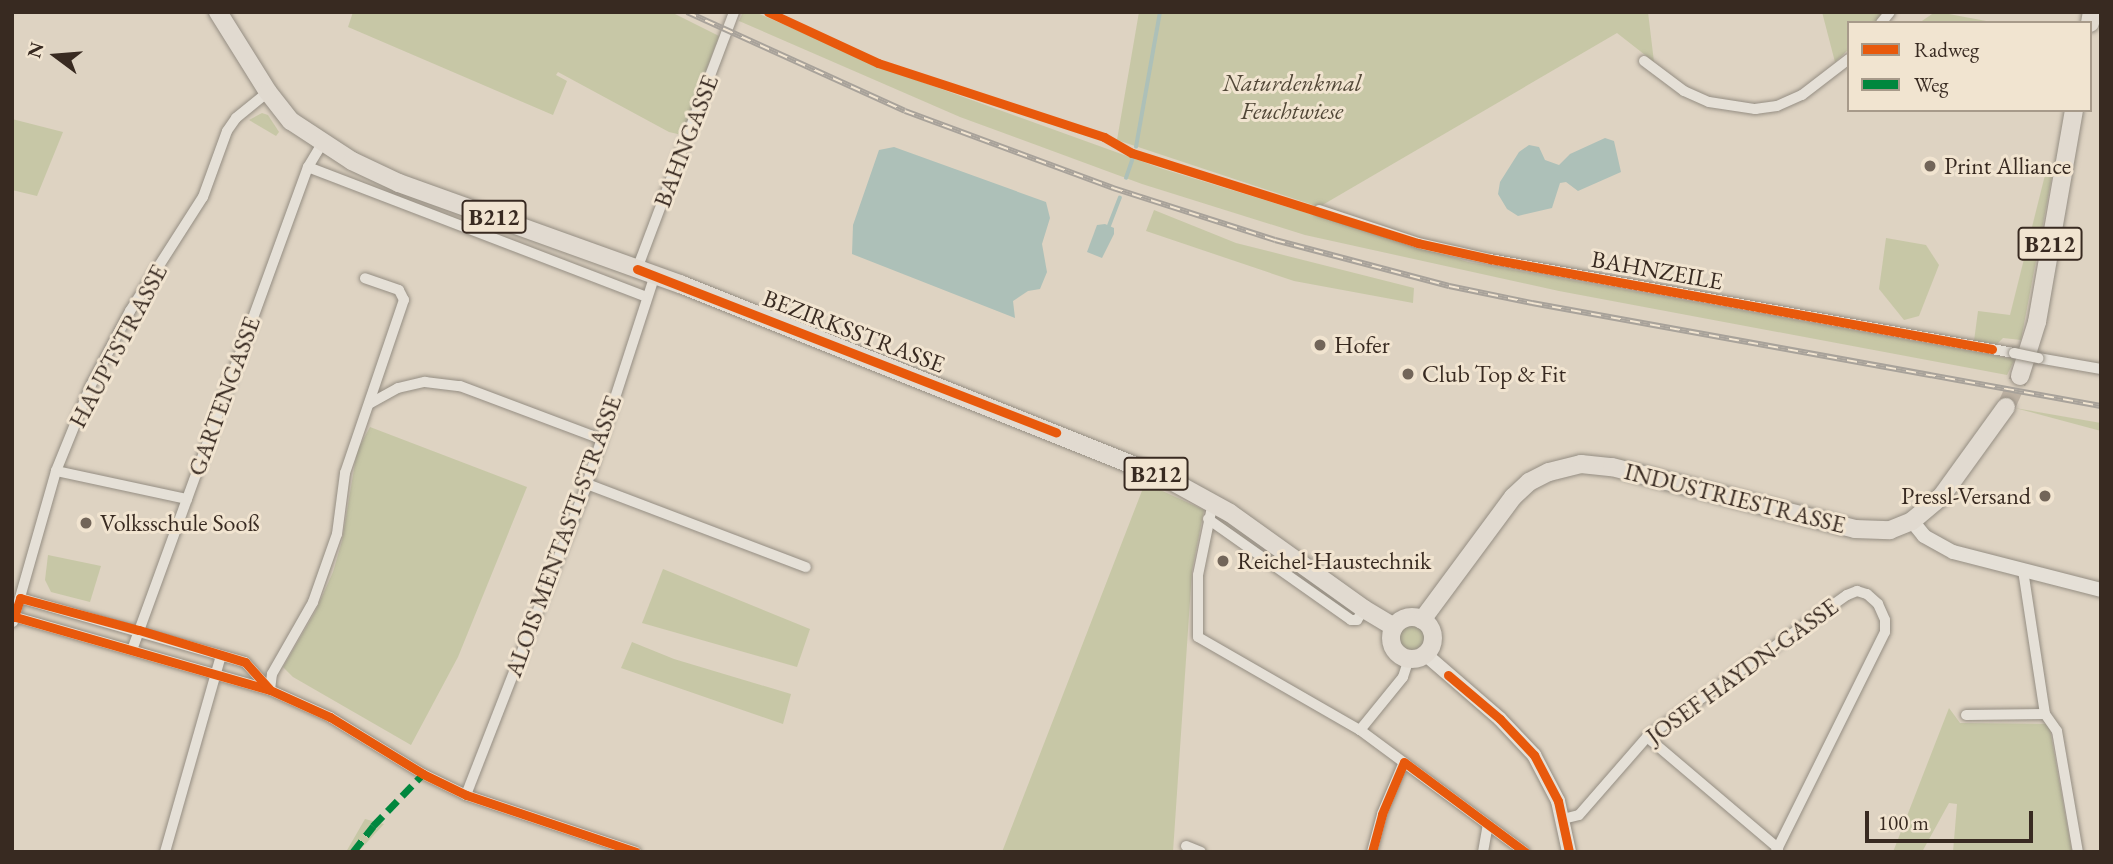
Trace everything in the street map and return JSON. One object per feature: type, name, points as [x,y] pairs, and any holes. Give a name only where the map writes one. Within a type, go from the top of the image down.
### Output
[{"type":"main road","name":"B212","points":[[218,12],[268,92]]},
{"type":"main road","name":"BEZIRKSSTRASSE","points":[[268,92],[291,121],[322,144],[399,183],[655,275],[1098,449],[1210,511]]},
{"type":"main road","name":"B212","points":[[2021,376],[2036,322],[2074,112]]},
{"type":"main road","points":[[1912,521],[1941,498],[1956,480],[2006,407]]},
{"type":"main road","name":"INDUSTRIESTRASSE","points":[[1422,620],[1513,497],[1529,482],[1549,472],[1581,464],[1625,470],[1855,529],[1890,530],[1912,521]]},
{"type":"main road","name":"B212","points":[[1210,511],[1394,627]]},
{"type":"main road","points":[[1404,618],[1422,620],[1432,637],[1417,656],[1393,646],[1394,627],[1404,618]]},
{"type":"street","name":"BAHNGASSE","points":[[637,269],[734,12]]},
{"type":"street","points":[[1644,61],[1684,91],[1709,102],[1755,109],[1777,106],[1802,94],[1847,60]]},
{"type":"street","name":"HAUPTSTRASSE","points":[[13,619],[56,471],[91,385],[130,311],[203,197],[227,131],[236,118],[268,92]]},
{"type":"street","name":"GARTENGASSE","points":[[132,650],[309,167],[322,144]]},
{"type":"street","points":[[309,167],[647,297]]},
{"type":"street","name":"BAHNZEILE","points":[[1319,210],[1418,243],[1490,259],[2101,369]]},
{"type":"street","name":"ALOIS MENTASTI-STRASSE","points":[[466,795],[587,484],[655,275]]},
{"type":"street","points":[[270,690],[272,674],[313,602],[333,546],[345,473],[404,300],[399,290],[365,278]]},
{"type":"street","points":[[369,404],[398,388],[425,383],[460,386],[601,439]]},
{"type":"street","points":[[56,471],[187,499]]},
{"type":"street","points":[[587,484],[806,567]]},
{"type":"street","points":[[1210,511],[1198,575],[1198,637],[1360,730],[1525,852]]},
{"type":"street","points":[[1912,521],[1923,536],[1953,552],[2101,590]]},
{"type":"street","points":[[2023,571],[2045,713],[2057,731],[2078,852]]},
{"type":"street","name":"JOSEF HAYDN-GASSE","points":[[1563,819],[1579,814],[1647,737],[1847,595],[1857,591],[1867,594],[1878,604],[1885,620],[1885,632],[1777,850]]},
{"type":"street","points":[[20,598],[246,662],[270,690]]},
{"type":"street","points":[[13,619],[270,690],[330,717],[423,774],[466,795],[636,852]]},
{"type":"street","points":[[165,852],[189,762],[218,676],[221,656]]},
{"type":"street","points":[[1360,730],[1417,656],[1500,719],[1534,755],[1553,790],[1563,819],[1569,852]]},
{"type":"street","points":[[1966,715],[2045,713]]},
{"type":"street","points":[[1647,737],[1777,850]]},
{"type":"street","points":[[1372,852],[1382,814],[1404,762]]},
{"type":"street","points":[[1483,852],[1489,825]]},
{"type":"street","points":[[1186,846],[1201,852]]},
{"type":"green space","points":[[353,12],[671,12],[719,36],[682,135],[669,132],[558,72],[556,75],[567,81],[553,115],[348,27]]},
{"type":"green space","points":[[743,12],[755,12],[883,68],[1163,169],[1468,262],[2015,359],[2007,375],[1559,291],[1305,235],[1142,184],[960,117],[739,21]]},
{"type":"green space","name":"Naturdenkmal Feuchtwiese","points":[[1139,12],[1648,12],[1654,62],[1617,33],[1319,207],[1117,140]]},
{"type":"green space","points":[[1822,12],[1886,12],[1879,21],[1847,21],[1847,51],[1835,62]]},
{"type":"green space","points":[[1938,12],[1986,21],[1922,21]]},
{"type":"green space","points":[[262,113],[268,115],[279,132],[276,136],[249,120]]},
{"type":"green space","points":[[12,119],[63,132],[37,196],[12,190]]},
{"type":"green space","points":[[2045,175],[2052,176],[2021,340],[2003,338],[1997,344],[1974,341],[1978,311],[2010,315]]},
{"type":"green space","points":[[1154,210],[1236,243],[1414,288],[1413,303],[1294,281],[1146,231]]},
{"type":"green space","points":[[1886,238],[1926,245],[1939,265],[1919,316],[1904,320],[1879,289]]},
{"type":"green space","points":[[2015,408],[2101,423],[2101,431]]},
{"type":"green space","points":[[370,427],[527,487],[458,657],[411,745],[293,677],[283,667],[315,612],[333,572],[342,541],[357,451]]},
{"type":"green space","points":[[1145,483],[1204,510],[1192,571],[1173,852],[1002,852]]},
{"type":"green space","points":[[48,555],[101,566],[90,602],[51,592],[45,580]]},
{"type":"green space","points":[[663,569],[810,629],[797,667],[642,623]]},
{"type":"green space","points":[[1411,624],[1420,628],[1424,637],[1420,646],[1411,650],[1402,646],[1398,637],[1402,628]]},
{"type":"green space","points":[[632,642],[674,659],[791,694],[783,724],[621,668]]},
{"type":"green space","points":[[1949,708],[1960,723],[2049,724],[2072,852],[1953,852],[1957,804],[1949,803],[1922,852],[1893,852]]},
{"type":"green space","points":[[365,819],[384,824],[358,852],[346,852]]},
{"type":"shaded area","points":[[1605,138],[1614,141],[1621,172],[1578,191],[1566,182],[1560,183],[1552,208],[1518,216],[1507,209],[1498,194],[1500,182],[1519,152],[1529,145],[1539,147],[1545,160],[1559,165],[1570,154]]},
{"type":"shaded area","points":[[894,147],[1046,202],[1050,218],[1042,244],[1047,272],[1040,289],[1028,291],[1013,301],[1015,318],[852,254],[853,225],[879,150]]},
{"type":"shaded area","points":[[1105,224],[1114,228],[1114,234],[1102,258],[1087,252],[1097,225]]},
{"type":"waterway","points":[[1136,147],[1160,12]]},
{"type":"waterway","points":[[1126,178],[1133,158]]},
{"type":"waterway","points":[[1109,226],[1120,198]]},
{"type":"tunnel","points":[[2006,407],[2020,376]]},
{"type":"railway","points":[[687,12],[905,111],[1113,188],[1275,240],[1449,286],[1532,303],[2101,406]]},
{"type":"marked path","points":[[353,852],[373,826],[423,774]]},
{"type":"cycle path","points":[[768,12],[878,63],[1104,137],[1132,153],[1418,243],[1490,259],[1992,349]]},
{"type":"cycle path","points":[[637,269],[1056,432]]},
{"type":"cycle path","points":[[14,617],[20,598],[139,630],[245,662],[269,689]]},
{"type":"cycle path","points":[[12,616],[270,690],[330,717],[423,774],[466,795],[636,852]]},
{"type":"cycle path","points":[[1448,675],[1500,719],[1534,755],[1558,801],[1569,852]]},
{"type":"cycle path","points":[[1372,852],[1382,814],[1404,762],[1525,852]]},
{"type":"place","name":"Print Alliance","points":[[1930,166]]},
{"type":"place","name":"Hofer","points":[[1320,345]]},
{"type":"place","name":"Club Top & Fit","points":[[1408,374]]},
{"type":"place","name":"Pressl-Versand","points":[[2045,496]]},
{"type":"place","name":"Volksschule Sooß","points":[[86,523]]},
{"type":"place","name":"Reichel-Haustechnik","points":[[1223,561]]}]
